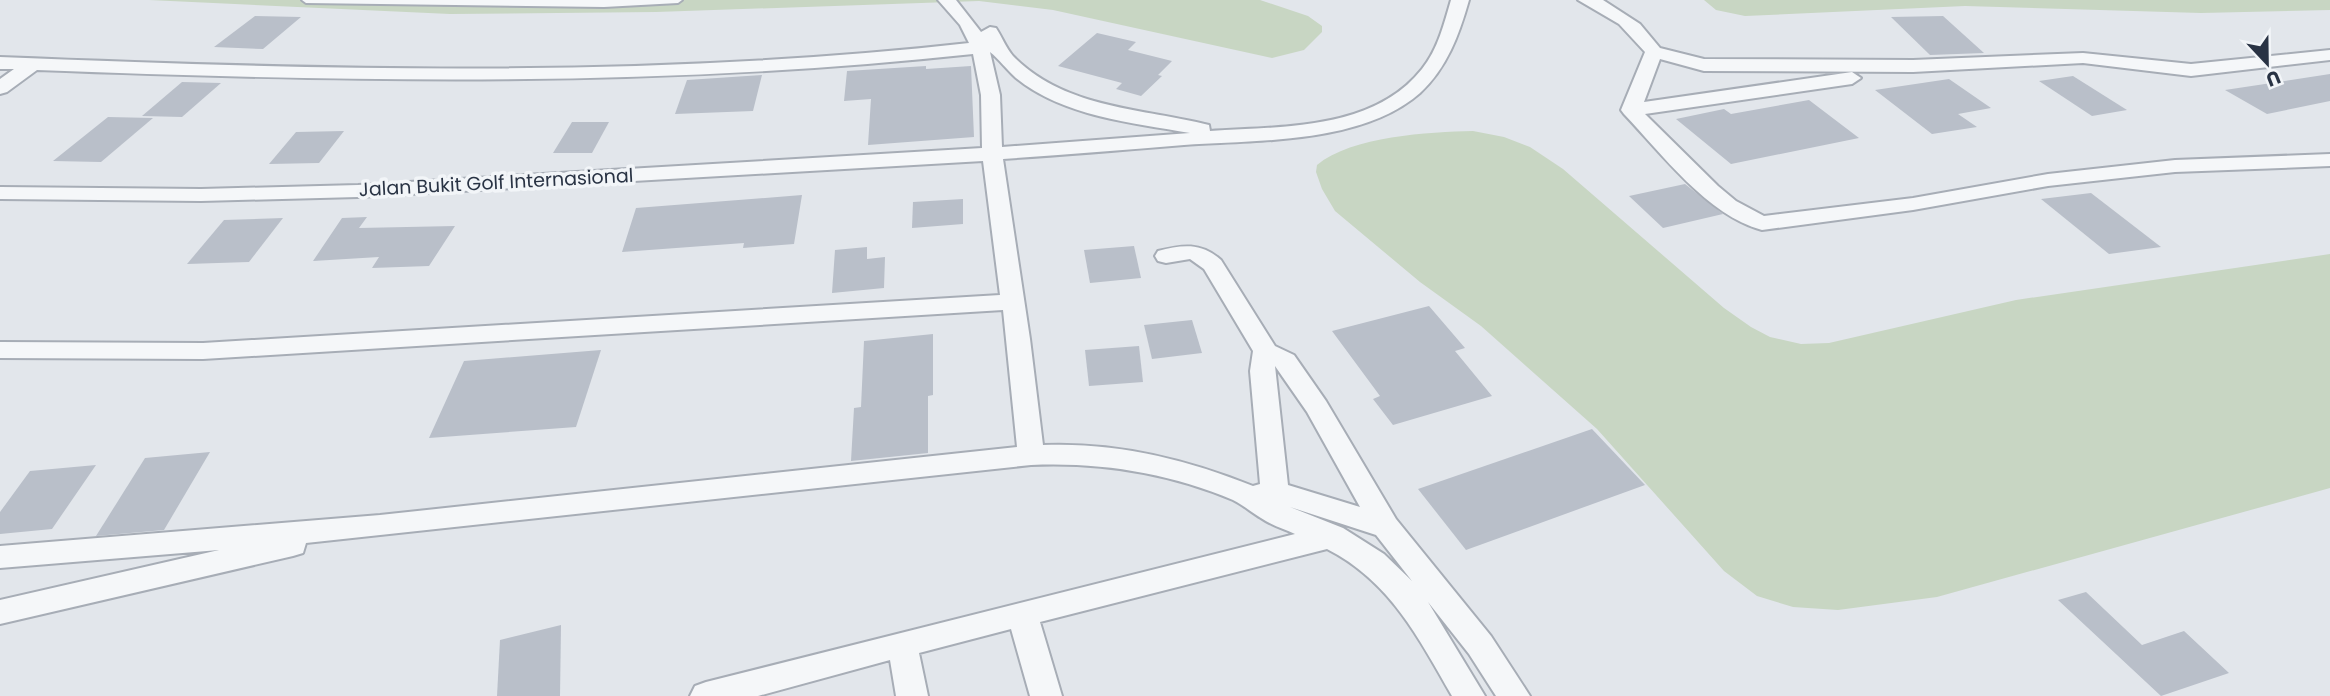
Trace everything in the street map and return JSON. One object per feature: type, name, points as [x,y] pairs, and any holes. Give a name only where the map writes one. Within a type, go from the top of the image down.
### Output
[{"type":"street","points":[[947,0],[989,47],[1024,75],[1067,98],[1157,121],[1237,135],[1317,128],[1350,121],[1384,107],[1419,86],[1433,69],[1452,33],[1460,0]]},
{"type":"street","points":[[966,0],[980,16],[989,47],[994,132],[992,154],[1031,455]]},
{"type":"street","points":[[1587,0],[1626,21],[1640,33],[1654,52],[1704,65],[1913,66],[2083,58],[2204,70],[2330,55]]},
{"type":"street","points":[[0,63],[462,75],[811,64],[989,47]]},
{"type":"street","points":[[1631,110],[1654,52]]},
{"type":"street","points":[[0,88],[33,64]]},
{"type":"street","points":[[1631,110],[1901,71],[1913,66]]},
{"type":"street","points":[[1631,110],[1727,206],[1749,220],[1762,223],[1913,204],[2048,180],[2150,168],[2330,160]]},
{"type":"street","name":"Jalan Bukit Golf Internasional","points":[[0,193],[201,195],[358,191],[992,154],[1237,135]]},
{"type":"street","points":[[1166,256],[1191,250],[1205,256],[1213,265],[1266,352],[1277,355],[1285,362],[1310,397],[1340,443],[1386,527],[1480,645],[1514,696]]},
{"type":"street","points":[[0,350],[202,351],[1013,302]]},
{"type":"street","points":[[1266,352],[1263,354],[1262,371],[1277,504]]},
{"type":"street","points":[[0,556],[380,526],[1031,455],[1090,455],[1147,463],[1200,477],[1277,504],[1368,557],[1409,599],[1469,696]]},
{"type":"street","points":[[1277,504],[1316,503],[1386,527]]},
{"type":"street","points":[[0,612],[380,526]]},
{"type":"street","points":[[706,696],[902,643],[1333,536]]},
{"type":"street","points":[[1022,614],[1046,696]]},
{"type":"street","points":[[902,643],[912,696]]},
{"type":"lane","points":[[306,0],[604,4],[678,0]]},
{"type":"green space","points":[[149,0],[1260,0],[1308,16],[1322,26],[1322,32],[1304,50],[1272,58],[1053,10],[979,1],[656,12],[450,14]]},
{"type":"green space","points":[[1704,0],[2330,0],[2330,10],[2201,13],[1965,6],[1745,16],[1716,10]]},
{"type":"green space","points":[[1473,131],[1504,137],[1530,147],[1563,169],[1724,308],[1770,337],[1801,344],[1829,343],[2016,300],[2330,254],[2330,488],[1937,597],[1838,610],[1793,607],[1757,596],[1724,571],[1597,429],[1481,326],[1420,282],[1335,211],[1316,172],[1317,165],[1332,155],[1370,142],[1414,135]]},
{"type":"building","points":[[255,16],[301,17],[263,49],[214,47]]},
{"type":"building","points":[[1943,16],[1984,53],[1930,55],[1891,17]]},
{"type":"building","points":[[1097,33],[1136,42],[1128,50],[1172,61],[1158,75],[1162,76],[1141,96],[1116,89],[1122,83],[1058,66]]},
{"type":"building","points":[[926,66],[926,69],[971,66],[974,137],[868,145],[871,99],[844,101],[847,71]]},
{"type":"building","points":[[2330,74],[2330,101],[2267,114],[2225,90]]},
{"type":"building","points":[[762,75],[753,111],[675,114],[687,80]]},
{"type":"building","points":[[2073,76],[2127,110],[2092,116],[2039,81]]},
{"type":"building","points":[[1949,79],[1991,108],[1958,114],[1977,127],[1932,134],[1875,90]]},
{"type":"building","points":[[182,82],[221,83],[182,117],[142,116]]},
{"type":"building","points":[[1809,100],[1859,138],[1731,164],[1676,119],[1724,109],[1731,114]]},
{"type":"building","points":[[108,117],[153,118],[101,162],[53,161]]},
{"type":"building","points":[[572,122],[609,122],[592,153],[553,153]]},
{"type":"building","points":[[344,131],[319,163],[269,164],[296,132]]},
{"type":"building","points":[[1685,184],[1723,214],[1663,228],[1629,196]]},
{"type":"building","points":[[2091,193],[2161,247],[2109,254],[2041,199]]},
{"type":"building","points":[[802,195],[794,244],[743,248],[744,243],[622,252],[636,208]]},
{"type":"building","points":[[963,199],[963,224],[912,228],[913,202]]},
{"type":"building","points":[[367,217],[359,228],[455,226],[429,266],[372,268],[379,257],[313,261],[342,218]]},
{"type":"building","points":[[283,218],[249,262],[187,264],[224,220]]},
{"type":"building","points":[[1134,246],[1141,278],[1090,283],[1084,250]]},
{"type":"building","points":[[867,247],[867,259],[885,257],[884,288],[832,293],[835,250]]},
{"type":"building","points":[[1429,306],[1465,348],[1455,351],[1492,396],[1393,425],[1373,399],[1380,396],[1332,331]]},
{"type":"building","points":[[1192,320],[1202,353],[1152,359],[1144,325]]},
{"type":"building","points":[[933,334],[933,395],[928,396],[928,453],[851,461],[854,408],[861,407],[864,341]]},
{"type":"building","points":[[1139,346],[1143,382],[1089,386],[1085,350]]},
{"type":"building","points":[[601,350],[576,427],[429,438],[464,361]]},
{"type":"building","points":[[1592,429],[1645,485],[1466,550],[1418,489]]},
{"type":"building","points":[[210,452],[164,530],[96,536],[145,458]]},
{"type":"building","points":[[96,465],[52,529],[0,534],[0,512],[30,471]]},
{"type":"building","points":[[2086,592],[2142,645],[2184,631],[2229,673],[2161,696],[2058,600]]},
{"type":"building","points":[[561,625],[560,696],[497,696],[500,640]]}]
